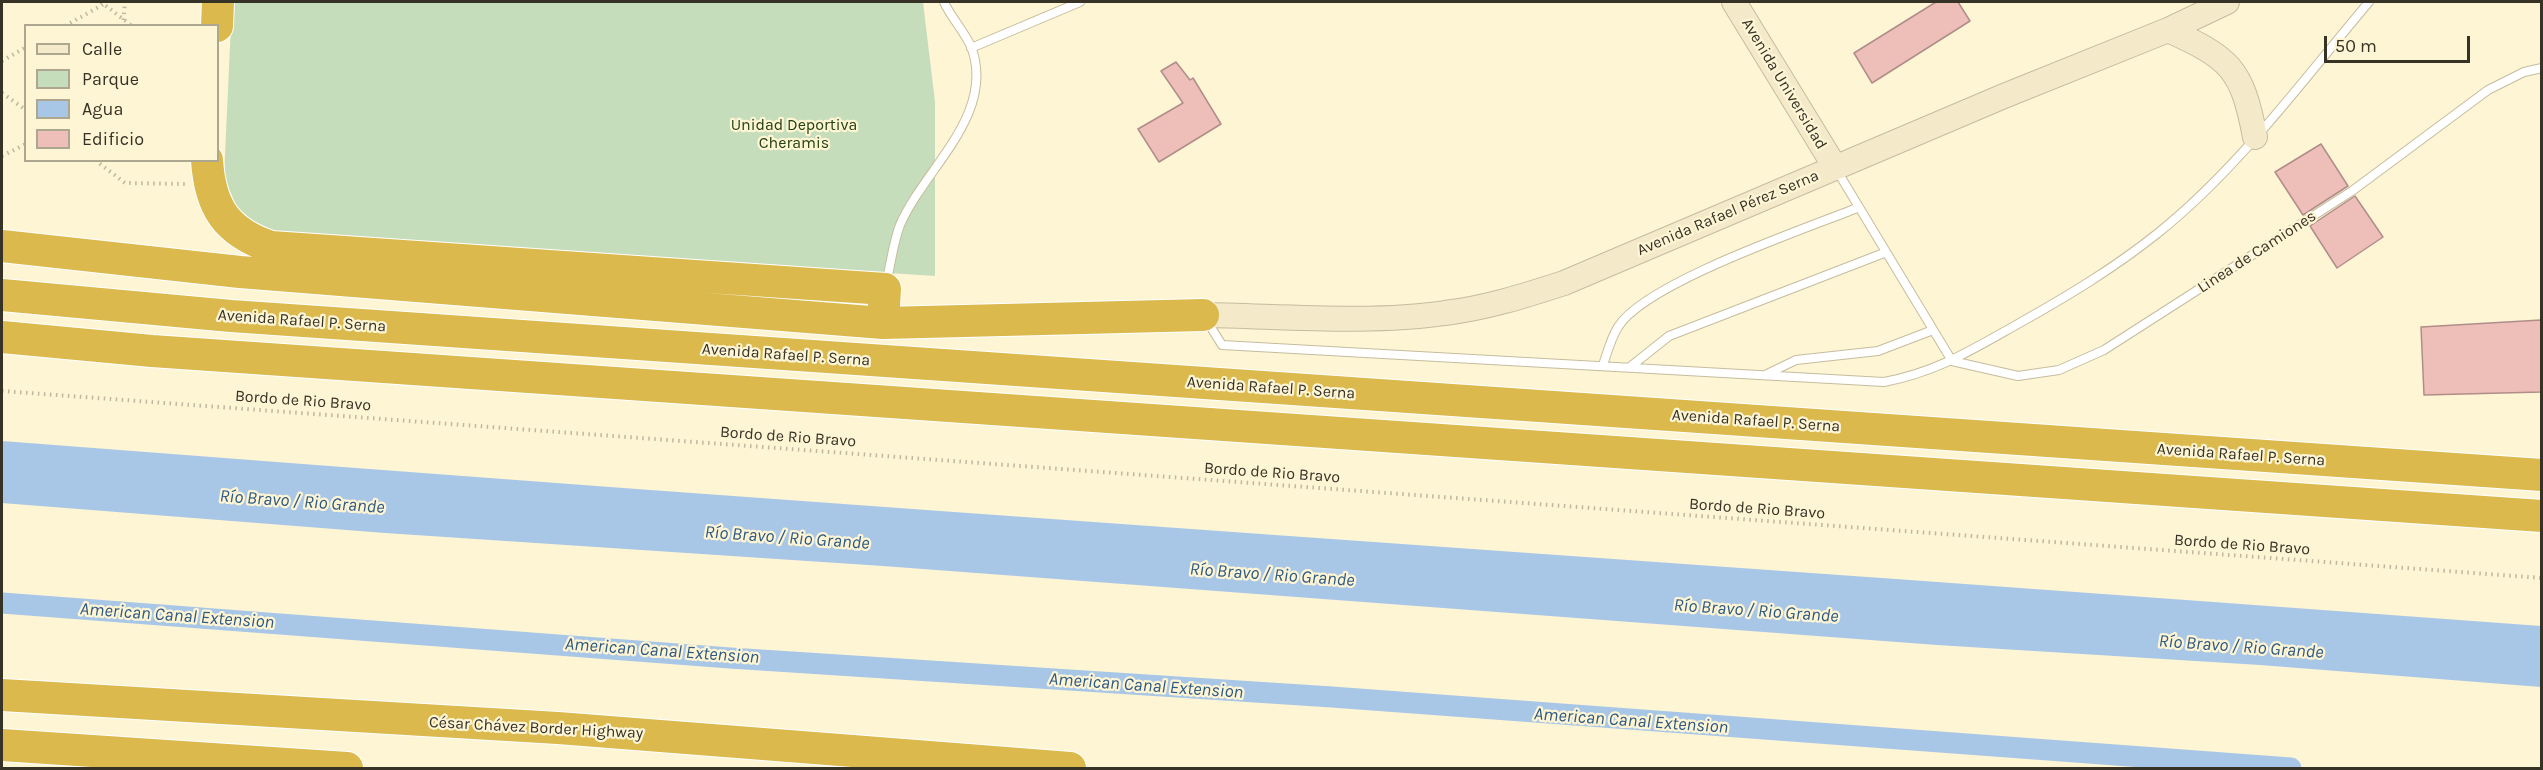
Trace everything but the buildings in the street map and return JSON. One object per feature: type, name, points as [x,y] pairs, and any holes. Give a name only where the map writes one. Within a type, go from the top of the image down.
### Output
[{"type":"highway","points":[[217,24],[218,2]]},
{"type":"highway","points":[[208,172],[221,213],[230,225],[241,235],[271,247],[885,289],[883,323]]},
{"type":"highway","points":[[2,246],[252,273],[883,323],[1203,315]]},
{"type":"highway","name":"Avenida Rafael P. Serna","points":[[2,295],[231,316],[2541,475]]},
{"type":"highway","points":[[2,337],[164,352],[2541,516]]},
{"type":"highway","name":"César Chávez Border Highway","points":[[2,695],[570,729],[1070,768]]},
{"type":"highway","points":[[2,745],[347,768]]},
{"type":"main road","name":"Avenida Universidad","points":[[1734,2],[1835,167]]},
{"type":"main road","name":"Avenida Rafael Pérez Serna","points":[[1203,315],[1383,317],[1443,314],[1494,305],[1564,283],[1835,167],[2168,30],[2227,2]]},
{"type":"main road","points":[[2168,30],[2205,47],[2223,59],[2236,74],[2248,101],[2255,137]]},
{"type":"lane","points":[[885,289],[900,226],[926,180],[965,123],[976,79],[972,48],[944,2]]},
{"type":"lane","points":[[972,48],[1080,2]]},
{"type":"lane","points":[[1203,315],[1221,345],[1884,382],[1918,375],[1952,361],[2086,286],[2168,224],[2236,160],[2369,2]]},
{"type":"lane","name":"Linea de Camiones","points":[[1952,361],[2018,376],[2059,370],[2104,350],[2352,191],[2488,90],[2524,72],[2541,68]]},
{"type":"lane","points":[[1835,167],[1884,253],[1952,361]]},
{"type":"lane","points":[[1603,365],[1618,326],[1642,305],[1690,276],[1857,208]]},
{"type":"lane","points":[[1630,367],[1669,336],[1884,253]]},
{"type":"lane","points":[[1767,374],[1796,360],[1878,351],[1933,330]]},
{"type":"path","points":[[123,24],[125,2]]},
{"type":"path","points":[[68,24],[103,3],[129,24]]},
{"type":"path","points":[[2,61],[24,48]]},
{"type":"path","points":[[2,93],[24,109]]},
{"type":"path","points":[[2,156],[24,145]]},
{"type":"path","points":[[98,162],[124,183],[208,172]]},
{"type":"path","name":"Bordo de Rio Bravo","points":[[2,391],[2541,578]]},
{"type":"green space","name":"Unidad Deportiva Cheramis","points":[[232,2],[923,2],[935,102],[935,276],[269,233],[250,223],[236,205],[224,177]]},
{"type":"water","name":"Río Bravo / Rio Grande","points":[[2,441],[2541,626],[2541,687],[2260,665],[1937,645],[883,566],[385,533],[2,503]]},
{"type":"waterway","name":"American Canal Extension","points":[[2,603],[730,658],[1332,697],[2291,768]]}]
